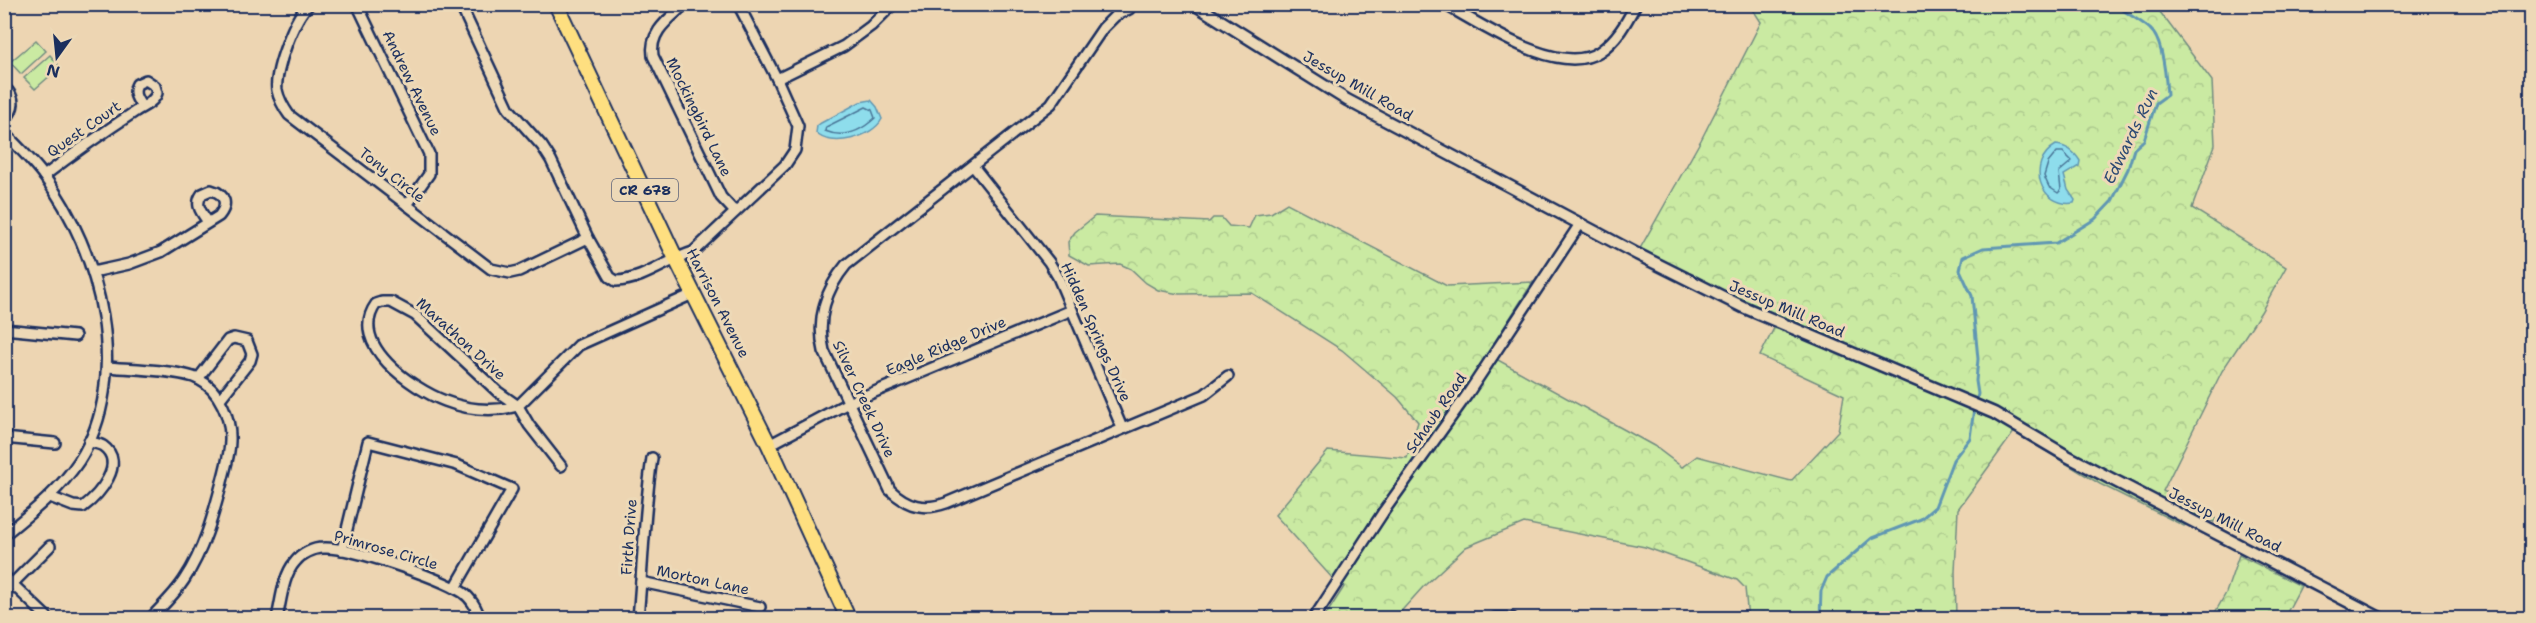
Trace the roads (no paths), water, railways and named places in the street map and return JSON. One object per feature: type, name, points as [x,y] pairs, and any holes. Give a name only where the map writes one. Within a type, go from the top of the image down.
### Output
[{"type":"main road","name":"Harrison Avenue","points":[[556,4],[675,257],[770,445],[848,618]]},
{"type":"street","name":"Tony Circle","points":[[310,4],[300,14],[285,53],[276,88],[289,116],[480,263],[501,272],[519,271],[588,238]]},
{"type":"street","name":"Andrew Avenue","points":[[357,4],[429,154],[429,174],[407,205]]},
{"type":"street","points":[[460,4],[509,109],[551,160],[588,238],[610,277],[616,281],[637,277],[675,257],[693,252],[785,165],[795,150],[798,126],[777,79],[738,4]]},
{"type":"street","name":"Mockingbird Lane","points":[[685,4],[656,34],[652,44],[653,56],[721,197],[735,212]]},
{"type":"street","name":"Jessup Mill Road","points":[[1194,4],[1208,8],[1347,99],[1580,224],[1743,307],[1994,412],[2067,456],[2380,618]]},
{"type":"street","points":[[1444,4],[1535,52],[1563,58],[1597,54],[1620,33],[1636,4]]},
{"type":"street","points":[[777,79],[844,46],[871,26],[890,5]]},
{"type":"street","name":"Silver Creek Drive","points":[[1129,9],[1115,16],[1103,28],[1051,104],[846,265],[833,284],[824,304],[821,338],[824,351],[890,490],[900,500],[920,508],[933,508],[1204,395],[1228,376]]},
{"type":"street","points":[[4,87],[10,92],[14,102],[11,112],[4,121]]},
{"type":"street","name":"Quest Court","points":[[44,176],[96,137],[142,107]]},
{"type":"street","points":[[4,132],[44,176],[74,225],[93,272],[101,305],[107,367],[100,409],[80,460],[50,497],[4,535]]},
{"type":"street","name":"Hidden Springs Drive","points":[[973,166],[1049,262],[1122,428]]},
{"type":"street","points":[[93,272],[129,264],[161,252],[208,222]]},
{"type":"street","name":"Schaub Road","points":[[1314,618],[1384,511],[1448,424],[1580,224]]},
{"type":"street","points":[[518,406],[579,345],[695,293]]},
{"type":"street","name":"Marathon Drive","points":[[518,406],[501,410],[469,407],[445,401],[401,376],[377,352],[371,342],[369,320],[372,309],[376,304],[382,302],[392,302],[405,308],[498,392],[518,406],[529,425],[561,466]]},
{"type":"street","name":"Eagle Ridge Drive","points":[[770,445],[848,404],[1072,310]]},
{"type":"street","points":[[4,329],[75,336]]},
{"type":"street","points":[[198,379],[228,340],[234,338],[248,341],[252,354],[250,362],[220,399]]},
{"type":"street","points":[[107,367],[164,372],[198,379],[220,399],[229,423],[230,442],[212,522],[200,553],[184,580],[152,618]]},
{"type":"street","points":[[4,438],[55,443]]},
{"type":"street","points":[[50,497],[83,507],[98,492],[112,468],[112,458],[104,446],[89,441]]},
{"type":"street","points":[[342,550],[368,442],[457,465],[512,489],[455,588]]},
{"type":"street","name":"Firth Drive","points":[[638,618],[645,508],[652,458]]},
{"type":"street","points":[[8,588],[50,546]]},
{"type":"street","name":"Primrose Circle","points":[[277,618],[288,574],[294,562],[312,550],[323,548],[342,550],[431,576],[464,593],[471,601],[479,618]]},
{"type":"street","points":[[4,576],[8,588],[48,618]]},
{"type":"street","name":"Morton Lane","points":[[641,582],[760,607]]},
{"type":"street","points":[[1494,618],[1512,618]]},
{"type":"water","points":[[871,100],[882,119],[870,131],[861,136],[841,140],[823,138],[816,133],[817,126],[821,123],[860,102]]},
{"type":"water","points":[[2056,145],[2070,150],[2080,161],[2079,166],[2064,175],[2068,190],[2075,200],[2074,203],[2062,203],[2052,199],[2045,192],[2041,183],[2039,173],[2041,162],[2046,153]]},
{"type":"waterway","name":"Edwards Run","points":[[1976,402],[1978,359],[1972,296],[1960,270],[1963,257],[1983,248],[2056,243],[2095,219],[2112,201],[2128,169],[2134,149],[2144,140],[2156,103],[2167,95],[2163,60],[2154,34],[2146,25],[2115,4]]},
{"type":"waterway","name":"Edwards Run","points":[[1820,618],[1821,591],[1827,577],[1872,538],[1921,519],[1935,507],[1953,460],[1970,438],[1974,408]]}]
